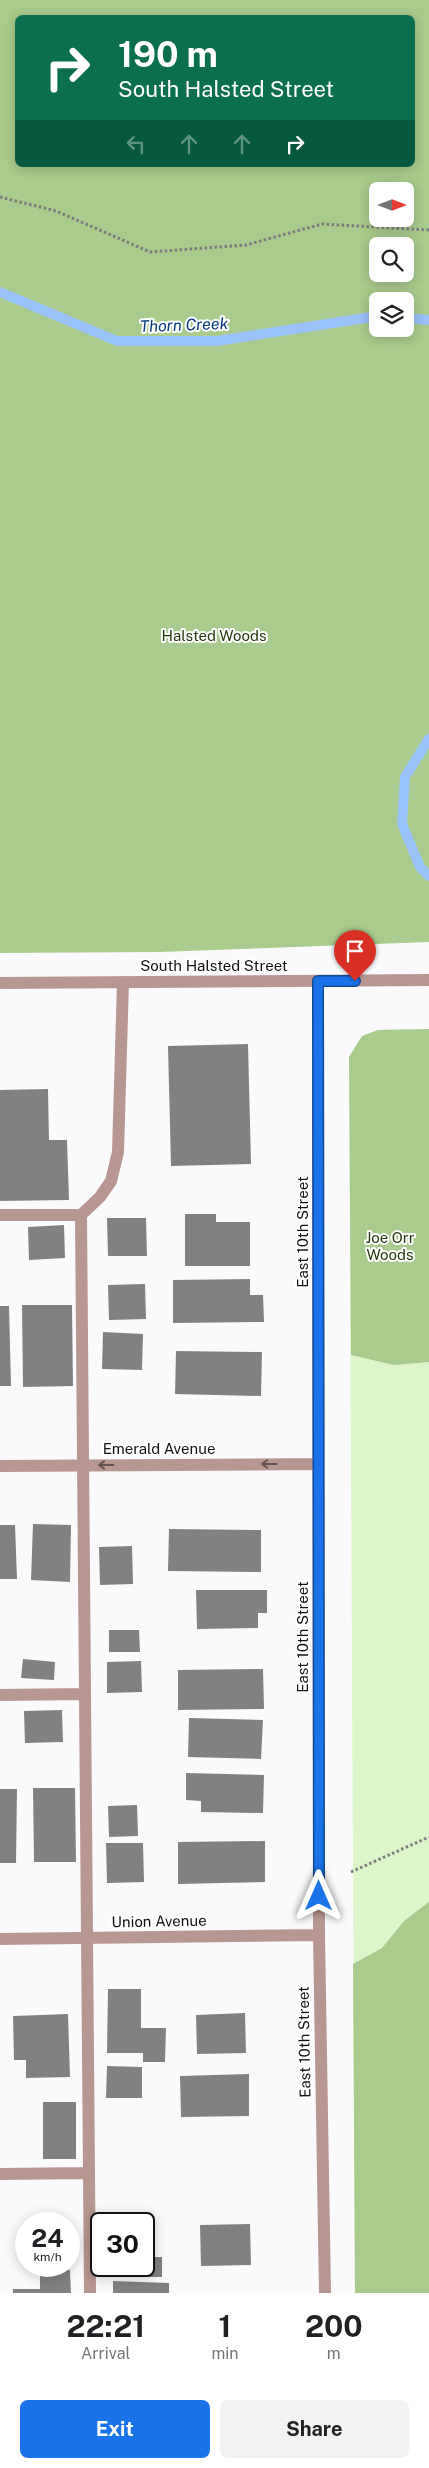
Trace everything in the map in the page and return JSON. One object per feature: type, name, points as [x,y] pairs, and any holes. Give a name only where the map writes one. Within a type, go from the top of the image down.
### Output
[{"type":"street","name":"South Halsted Street","points":[[0,982],[429,980]]},
{"type":"street","name":"East 10th Street","points":[[318,981],[319,1935],[325,2293]]},
{"type":"street","points":[[0,1215],[81,1215],[100,1197],[111,1181],[118,1152],[123,982]]},
{"type":"street","points":[[81,1215],[90,2293]]},
{"type":"street","name":"Emerald Avenue","points":[[0,1466],[318,1464]]},
{"type":"street","points":[[0,1695],[85,1694]]},
{"type":"street","name":"Union Avenue","points":[[0,1939],[319,1935]]},
{"type":"street","points":[[0,2174],[89,2173]]},
{"type":"path","points":[[0,197],[56,211],[150,252],[246,245],[322,224],[429,230]]},
{"type":"path","points":[[351,1872],[429,1837]]},
{"type":"green space","name":"Halsted Woods","points":[[0,0],[429,0],[429,942],[159,952],[0,953]]},
{"type":"green space","name":"Joe Orr Woods","points":[[429,1029],[429,2293],[355,2293],[349,1057],[362,1036],[378,1030]]},
{"type":"green space","points":[[429,1029],[429,1362],[394,1365],[351,1355],[349,1057],[362,1036],[378,1030]]},
{"type":"green space","points":[[429,1902],[429,2293],[355,2293],[353,1964],[382,1948],[404,1921]]},
{"type":"building","points":[[248,1044],[251,1164],[171,1166],[168,1046]]},
{"type":"building","points":[[48,1089],[49,1140],[67,1140],[69,1200],[0,1201],[0,1090]]},
{"type":"building","points":[[185,1214],[216,1214],[216,1222],[250,1222],[250,1266],[185,1266]]},
{"type":"building","points":[[107,1218],[146,1218],[147,1256],[108,1256]]},
{"type":"building","points":[[64,1225],[65,1258],[29,1260],[28,1227]]},
{"type":"building","points":[[250,1279],[250,1295],[263,1295],[264,1322],[173,1323],[173,1280]]},
{"type":"building","points":[[145,1284],[146,1319],[109,1320],[108,1285]]},
{"type":"building","points":[[22,1305],[72,1305],[73,1386],[23,1387]]},
{"type":"building","points":[[0,1306],[9,1306],[11,1386],[0,1386]]},
{"type":"building","points":[[103,1332],[143,1334],[142,1370],[102,1369]]},
{"type":"building","points":[[176,1351],[262,1352],[261,1396],[175,1394]]},
{"type":"building","points":[[33,1524],[71,1525],[70,1582],[31,1580]]},
{"type":"building","points":[[0,1525],[15,1525],[17,1579],[0,1579]]},
{"type":"building","points":[[169,1529],[261,1530],[261,1572],[168,1571]]},
{"type":"building","points":[[132,1546],[133,1584],[100,1585],[99,1547]]},
{"type":"building","points":[[196,1590],[267,1590],[267,1613],[258,1613],[258,1628],[197,1629]]},
{"type":"building","points":[[109,1630],[139,1630],[140,1652],[109,1652]]},
{"type":"building","points":[[23,1659],[55,1662],[54,1680],[21,1678]]},
{"type":"building","points":[[141,1661],[142,1692],[107,1693],[107,1662]]},
{"type":"building","points":[[263,1669],[264,1709],[178,1710],[178,1670]]},
{"type":"building","points":[[62,1710],[63,1742],[25,1743],[24,1711]]},
{"type":"building","points":[[189,1718],[263,1720],[261,1759],[188,1757]]},
{"type":"building","points":[[186,1773],[264,1775],[263,1813],[201,1812],[201,1801],[186,1800]]},
{"type":"building","points":[[33,1788],[75,1788],[76,1862],[34,1862]]},
{"type":"building","points":[[0,1789],[17,1789],[16,1863],[0,1863]]},
{"type":"building","points":[[137,1805],[138,1836],[109,1837],[108,1806]]},
{"type":"building","points":[[265,1841],[265,1882],[178,1884],[178,1842]]},
{"type":"building","points":[[106,1843],[143,1843],[144,1882],[107,1883]]},
{"type":"building","points":[[108,1989],[141,1989],[141,2028],[166,2028],[165,2062],[143,2062],[143,2053],[107,2053]]},
{"type":"building","points":[[245,2013],[246,2053],[197,2054],[196,2015]]},
{"type":"building","points":[[68,2014],[70,2077],[26,2078],[26,2060],[14,2060],[13,2016]]},
{"type":"building","points":[[107,2066],[142,2067],[142,2098],[106,2098]]},
{"type":"building","points":[[249,2074],[249,2116],[181,2117],[180,2076]]},
{"type":"building","points":[[43,2102],[76,2102],[76,2159],[43,2159]]},
{"type":"building","points":[[250,2224],[251,2265],[201,2266],[200,2225]]},
{"type":"building","points":[[155,2257],[162,2257],[162,2277],[155,2277]]},
{"type":"building","points":[[40,2277],[70,2277],[71,2293],[13,2293],[13,2289],[40,2289]]},
{"type":"building","points":[[113,2281],[169,2283],[169,2293],[113,2293]]},
{"type":"waterway","name":"Thorn Creek","points":[[0,292],[117,341],[217,341],[369,317]]},
{"type":"waterway","name":"Thorn Creek","points":[[414,319],[429,320]]},
{"type":"waterway","points":[[429,739],[405,777],[402,824],[420,867],[429,876]]},
{"type":"route","points":[[319,1896],[318,981],[355,981]]}]
